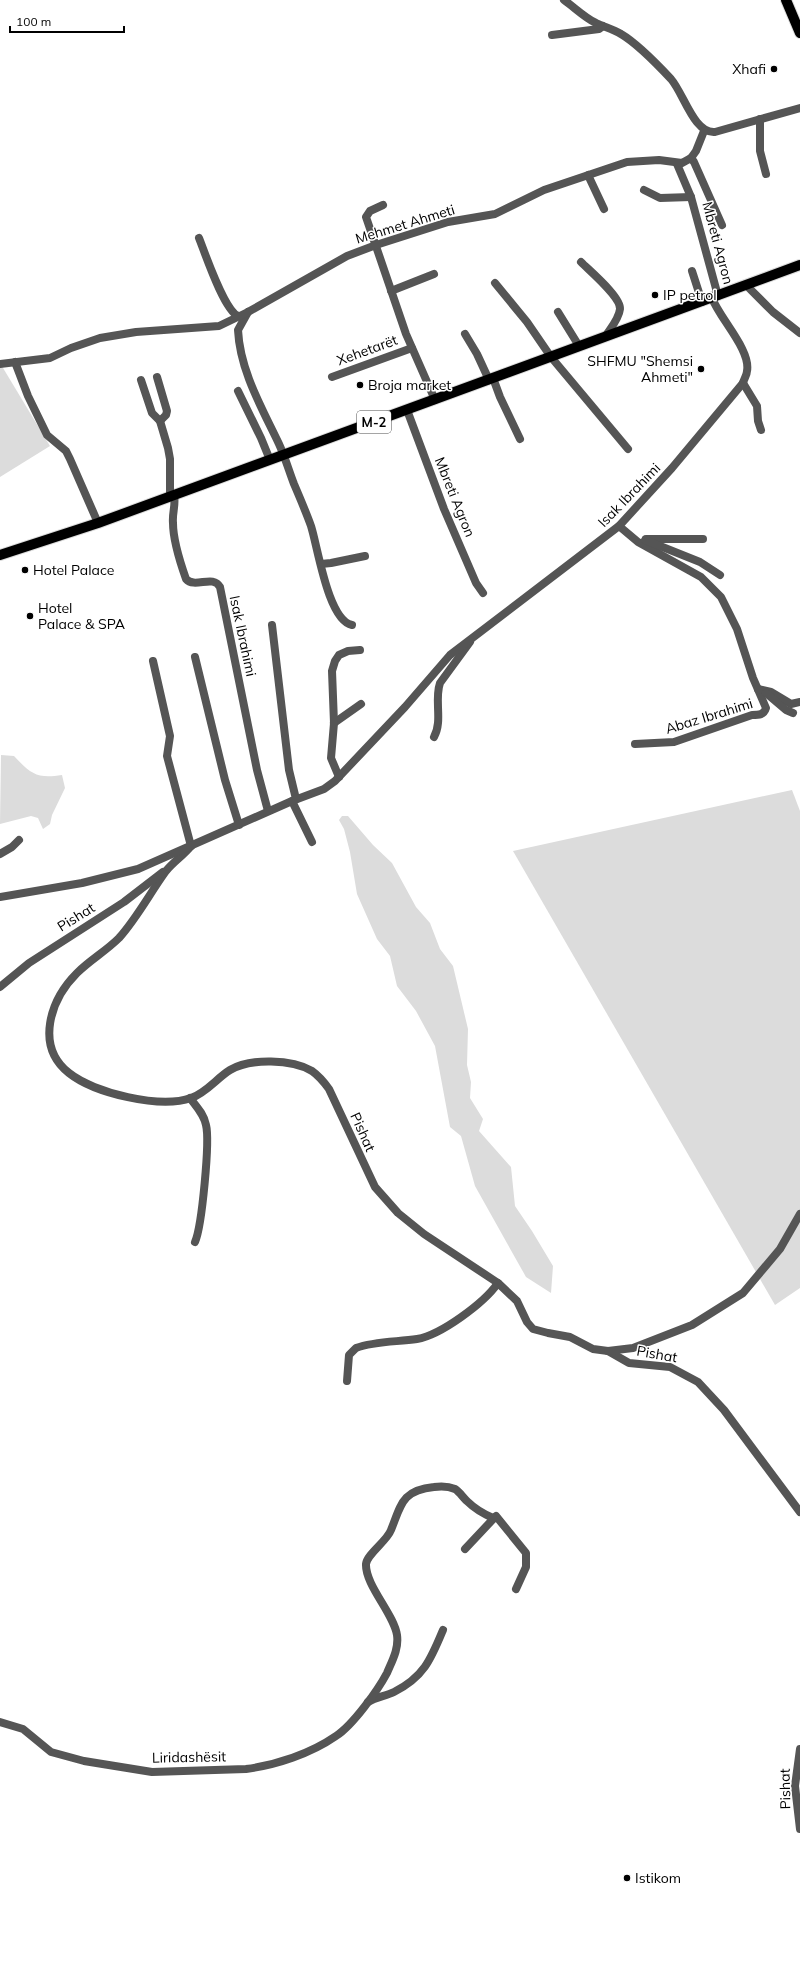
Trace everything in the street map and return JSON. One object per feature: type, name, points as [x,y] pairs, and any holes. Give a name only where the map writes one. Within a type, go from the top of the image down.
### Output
[{"type":"main road","points":[[786,0],[800,33]]},
{"type":"main road","name":"M-2","points":[[781,272],[786,264],[800,259]]},
{"type":"main road","name":"Mbreti Agron","points":[[0,555],[98,523],[800,265]]},
{"type":"street","points":[[564,0],[595,23],[614,30],[626,37],[667,75],[681,93],[696,123],[704,131],[715,132],[800,108]]},
{"type":"street","points":[[552,35],[599,29],[603,26]]},
{"type":"street","points":[[760,119],[760,151],[766,174]]},
{"type":"street","points":[[677,164],[691,158],[696,151],[704,131]]},
{"type":"street","points":[[691,158],[722,225]]},
{"type":"street","name":"Mehmet Ahmeti","points":[[0,364],[50,358],[71,348],[100,338],[136,332],[219,326],[248,312],[347,256],[376,245],[448,222],[495,214],[544,190],[628,162],[659,160],[677,164]]},
{"type":"street","name":"Mbreti Agron","points":[[677,164],[691,197],[712,270],[715,297]]},
{"type":"street","points":[[588,175],[604,209]]},
{"type":"street","name":"Mbreti Agron","points":[[644,190],[660,198],[691,197]]},
{"type":"street","name":"Xehetarët","points":[[383,205],[366,214],[369,226],[412,348],[435,400]]},
{"type":"street","points":[[199,238],[221,292],[232,312],[238,316]]},
{"type":"street","points":[[582,262],[613,294],[620,304],[619,314],[605,337]]},
{"type":"street","points":[[692,271],[702,302]]},
{"type":"street","points":[[391,291],[434,274]]},
{"type":"street","points":[[496,283],[527,322],[551,357],[628,450]]},
{"type":"street","points":[[746,284],[773,312],[800,333]]},
{"type":"street","name":"Isak Ibrahimi","points":[[0,896],[109,878],[152,863],[268,811],[324,789],[339,777],[405,707],[450,655],[619,526],[704,431],[742,383],[747,371],[746,361],[739,344],[719,314],[715,297]]},
{"type":"street","points":[[248,312],[238,330],[240,350],[262,409],[284,455],[311,526],[326,584],[338,615],[347,624],[352,625]]},
{"type":"street","points":[[558,312],[579,346]]},
{"type":"street","points":[[465,334],[491,379],[520,439]]},
{"type":"street","name":"Xehetarët","points":[[332,377],[412,348]]},
{"type":"street","points":[[15,362],[28,396],[47,435],[66,451],[98,523]]},
{"type":"street","points":[[157,376],[167,410],[166,415],[160,421]]},
{"type":"street","points":[[141,380],[152,413],[160,421],[170,459],[172,496]]},
{"type":"street","points":[[742,383],[754,400],[758,421],[762,430]]},
{"type":"street","points":[[238,391],[262,438],[270,460]]},
{"type":"street","name":"Mbreti Agron","points":[[407,410],[461,550],[476,583],[483,593]]},
{"type":"street","name":"Isak Ibrahimi","points":[[172,496],[176,502],[173,533],[186,579],[191,583],[213,582],[220,587],[257,770],[268,811]]},
{"type":"street","name":"Abaz Ibrahimi","points":[[619,526],[633,538],[701,577],[721,597],[737,630],[766,708],[763,714],[752,715],[674,742],[635,744]]},
{"type":"street","points":[[633,538],[645,540],[703,539]]},
{"type":"street","points":[[645,540],[696,561],[720,575]]},
{"type":"street","points":[[321,564],[365,556]]},
{"type":"street","name":"Isak Ibrahimi","points":[[272,625],[289,770],[294,800],[312,842]]},
{"type":"street","name":"Isak Ibrahimi","points":[[434,737],[437,729],[438,689],[440,683],[477,634]]},
{"type":"street","points":[[339,777],[331,758],[334,723],[332,676],[334,663],[337,657],[343,653],[360,650]]},
{"type":"street","points":[[195,657],[225,780],[239,825]]},
{"type":"street","points":[[153,661],[170,736],[167,756],[192,846]]},
{"type":"street","name":"Abaz Ibrahimi","points":[[758,689],[770,692],[791,704],[800,702]]},
{"type":"street","name":"Abaz Ibrahimi","points":[[758,689],[786,710],[793,713]]},
{"type":"street","points":[[334,723],[360,704]]},
{"type":"street","points":[[0,854],[12,847],[19,840]]},
{"type":"street","name":"Pishat","points":[[0,987],[29,963],[124,902],[167,870],[192,846]]},
{"type":"street","name":"Pishat","points":[[167,870],[119,937],[87,963],[66,987],[51,1015],[48,1034],[49,1043],[51,1051],[63,1068],[80,1080],[102,1090],[125,1096],[153,1100],[179,1101],[190,1098],[203,1091],[230,1070],[246,1063],[257,1062],[285,1064],[311,1070],[329,1088],[375,1187],[388,1204],[424,1234],[498,1284],[517,1301],[527,1322],[533,1328],[548,1333],[570,1336],[593,1349],[608,1351],[629,1363],[670,1367],[698,1382],[724,1410],[800,1512]]},
{"type":"street","points":[[190,1098],[202,1115],[207,1132],[200,1222],[195,1242]]},
{"type":"street","points":[[608,1351],[633,1348],[692,1325],[743,1293],[780,1249],[800,1214]]},
{"type":"street","points":[[347,1381],[349,1355],[356,1348],[418,1338],[438,1333],[478,1303],[498,1284]]},
{"type":"street","name":"Liridashësit","points":[[0,1722],[23,1729],[51,1752],[71,1758],[152,1772],[200,1772],[260,1767],[293,1757],[336,1737],[348,1726],[379,1686],[395,1655],[398,1641],[396,1629],[368,1575],[367,1561],[390,1534],[401,1504],[410,1495],[418,1490],[430,1487],[447,1486],[454,1489],[472,1506],[493,1518],[496,1516],[526,1553],[526,1567],[516,1589]]},
{"type":"street","points":[[465,1549],[493,1518]]},
{"type":"street","points":[[367,1702],[395,1691],[416,1678],[430,1662],[443,1630]]},
{"type":"street","name":"Pishat","points":[[800,1749],[795,1786],[800,1829]]},
{"type":"shaded area","points":[[0,363],[50,446],[0,477]]},
{"type":"shaded area","points":[[1,755],[14,756],[35,774],[46,776],[62,775],[65,788],[52,815],[50,824],[43,829],[38,818],[31,816],[0,824]]},
{"type":"shaded area","points":[[792,790],[800,811],[800,1288],[775,1305],[513,851]]},
{"type":"shaded area","points":[[342,816],[348,816],[373,845],[392,863],[416,907],[430,923],[440,949],[453,966],[468,1029],[467,1065],[471,1082],[470,1098],[483,1119],[479,1131],[511,1167],[515,1206],[553,1266],[551,1293],[526,1277],[475,1186],[461,1136],[450,1127],[435,1046],[416,1011],[397,986],[390,956],[377,939],[357,894],[350,852],[344,829],[339,820]]},
{"type":"place","name":"Xhafi","points":[[774,69]]},
{"type":"place","name":"IP petrol","points":[[655,295]]},
{"type":"place","name":"SHFMU \"Shemsi Ahmeti\"","points":[[701,369]]},
{"type":"place","name":"Broja market","points":[[360,385]]},
{"type":"place","name":"Hotel Palace","points":[[25,570]]},
{"type":"place","name":"Hotel Palace & SPA","points":[[30,616]]},
{"type":"place","name":"Istikom","points":[[627,1878]]}]
